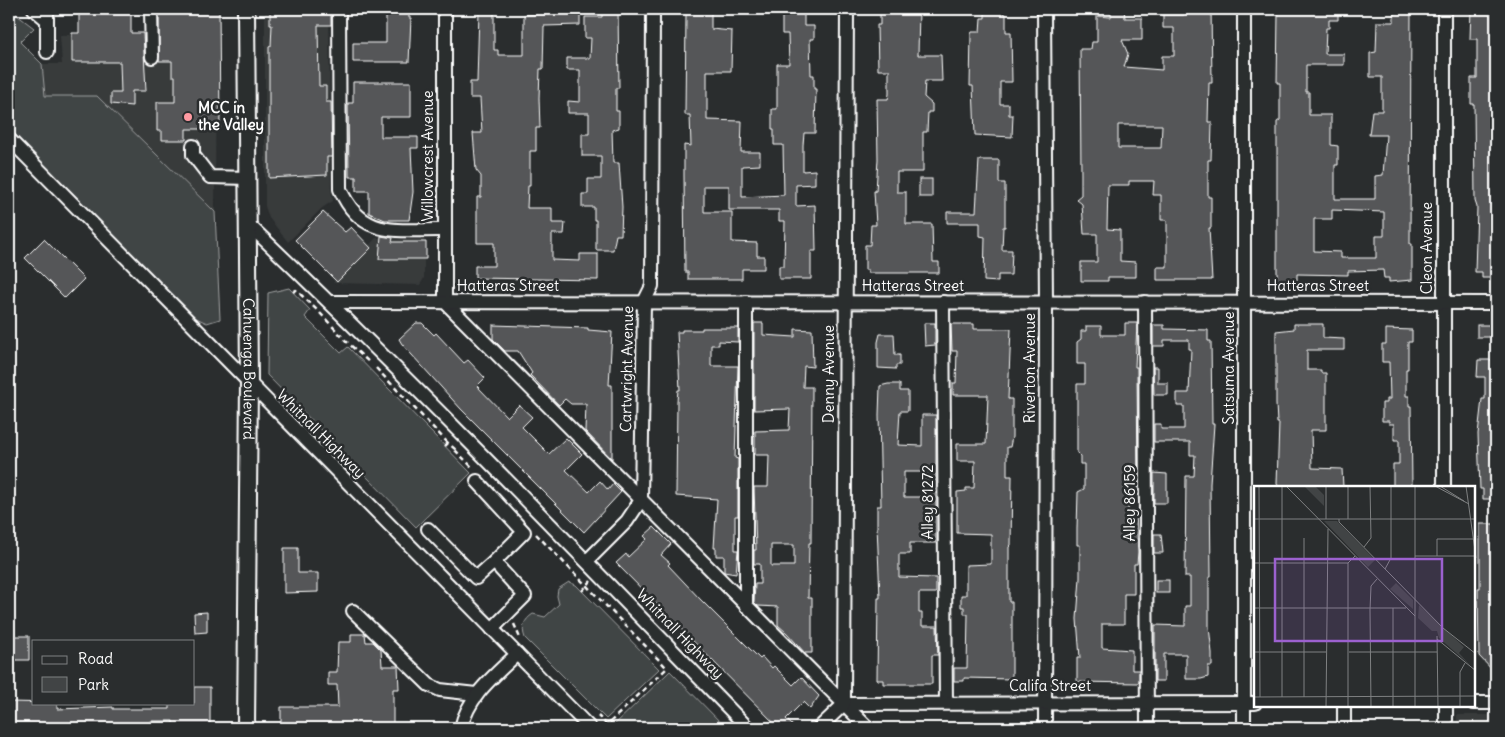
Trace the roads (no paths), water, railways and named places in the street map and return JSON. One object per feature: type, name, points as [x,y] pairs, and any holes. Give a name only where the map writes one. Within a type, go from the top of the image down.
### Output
[{"type":"main road","name":"Cahuenga Boulevard","points":[[246,9],[249,382],[246,728]]},
{"type":"street","points":[[34,9],[47,14],[47,52]]},
{"type":"street","points":[[151,9],[152,57]]},
{"type":"street","points":[[339,9],[340,189],[346,203],[362,220],[376,228],[445,230]]},
{"type":"street","name":"Willowcrest Avenue","points":[[444,9],[445,302]]},
{"type":"street","name":"Cartwright Avenue","points":[[641,500],[644,302],[652,286],[653,9]]},
{"type":"street","name":"Denny Avenue","points":[[844,704],[847,9]]},
{"type":"street","name":"Riverton Avenue","points":[[1044,9],[1046,302],[1045,728]]},
{"type":"street","name":"Satsuma Avenue","points":[[1244,9],[1245,302],[1250,703],[1244,728]]},
{"type":"street","name":"Cleon Avenue","points":[[1444,9],[1444,486]]},
{"type":"street","name":"Whitnall Highway","points":[[9,139],[590,728]]},
{"type":"street","points":[[193,146],[193,155],[210,177],[248,178]]},
{"type":"street","name":"Whitnall Highway","points":[[248,224],[330,302],[748,728]]},
{"type":"street","name":"Hatteras Street","points":[[330,302],[1496,303]]},
{"type":"street","points":[[445,302],[868,728]]},
{"type":"street","points":[[746,302],[746,606]]},
{"type":"street","name":"Alley 81272","points":[[943,302],[946,702]]},
{"type":"street","name":"Alley 86159","points":[[1146,302],[1147,728]]},
{"type":"street","points":[[428,529],[476,578],[524,532],[478,478]]},
{"type":"street","points":[[587,562],[627,521],[641,500]]},
{"type":"street","points":[[492,629],[526,596],[494,562]]},
{"type":"street","points":[[353,611],[429,685],[440,690],[476,694]]},
{"type":"street","points":[[473,728],[462,723],[476,694],[517,654]]},
{"type":"street","name":"Califa Street","points":[[844,704],[946,702],[1250,703]]},
{"type":"street","points":[[1475,703],[1496,703]]},
{"type":"street","points":[[819,728],[844,704]]},
{"type":"street","points":[[1344,707],[1344,728]]},
{"type":"street","points":[[1446,707],[1446,728]]},
{"type":"place","name":"MCC in the Valley","points":[[188,117]]}]
